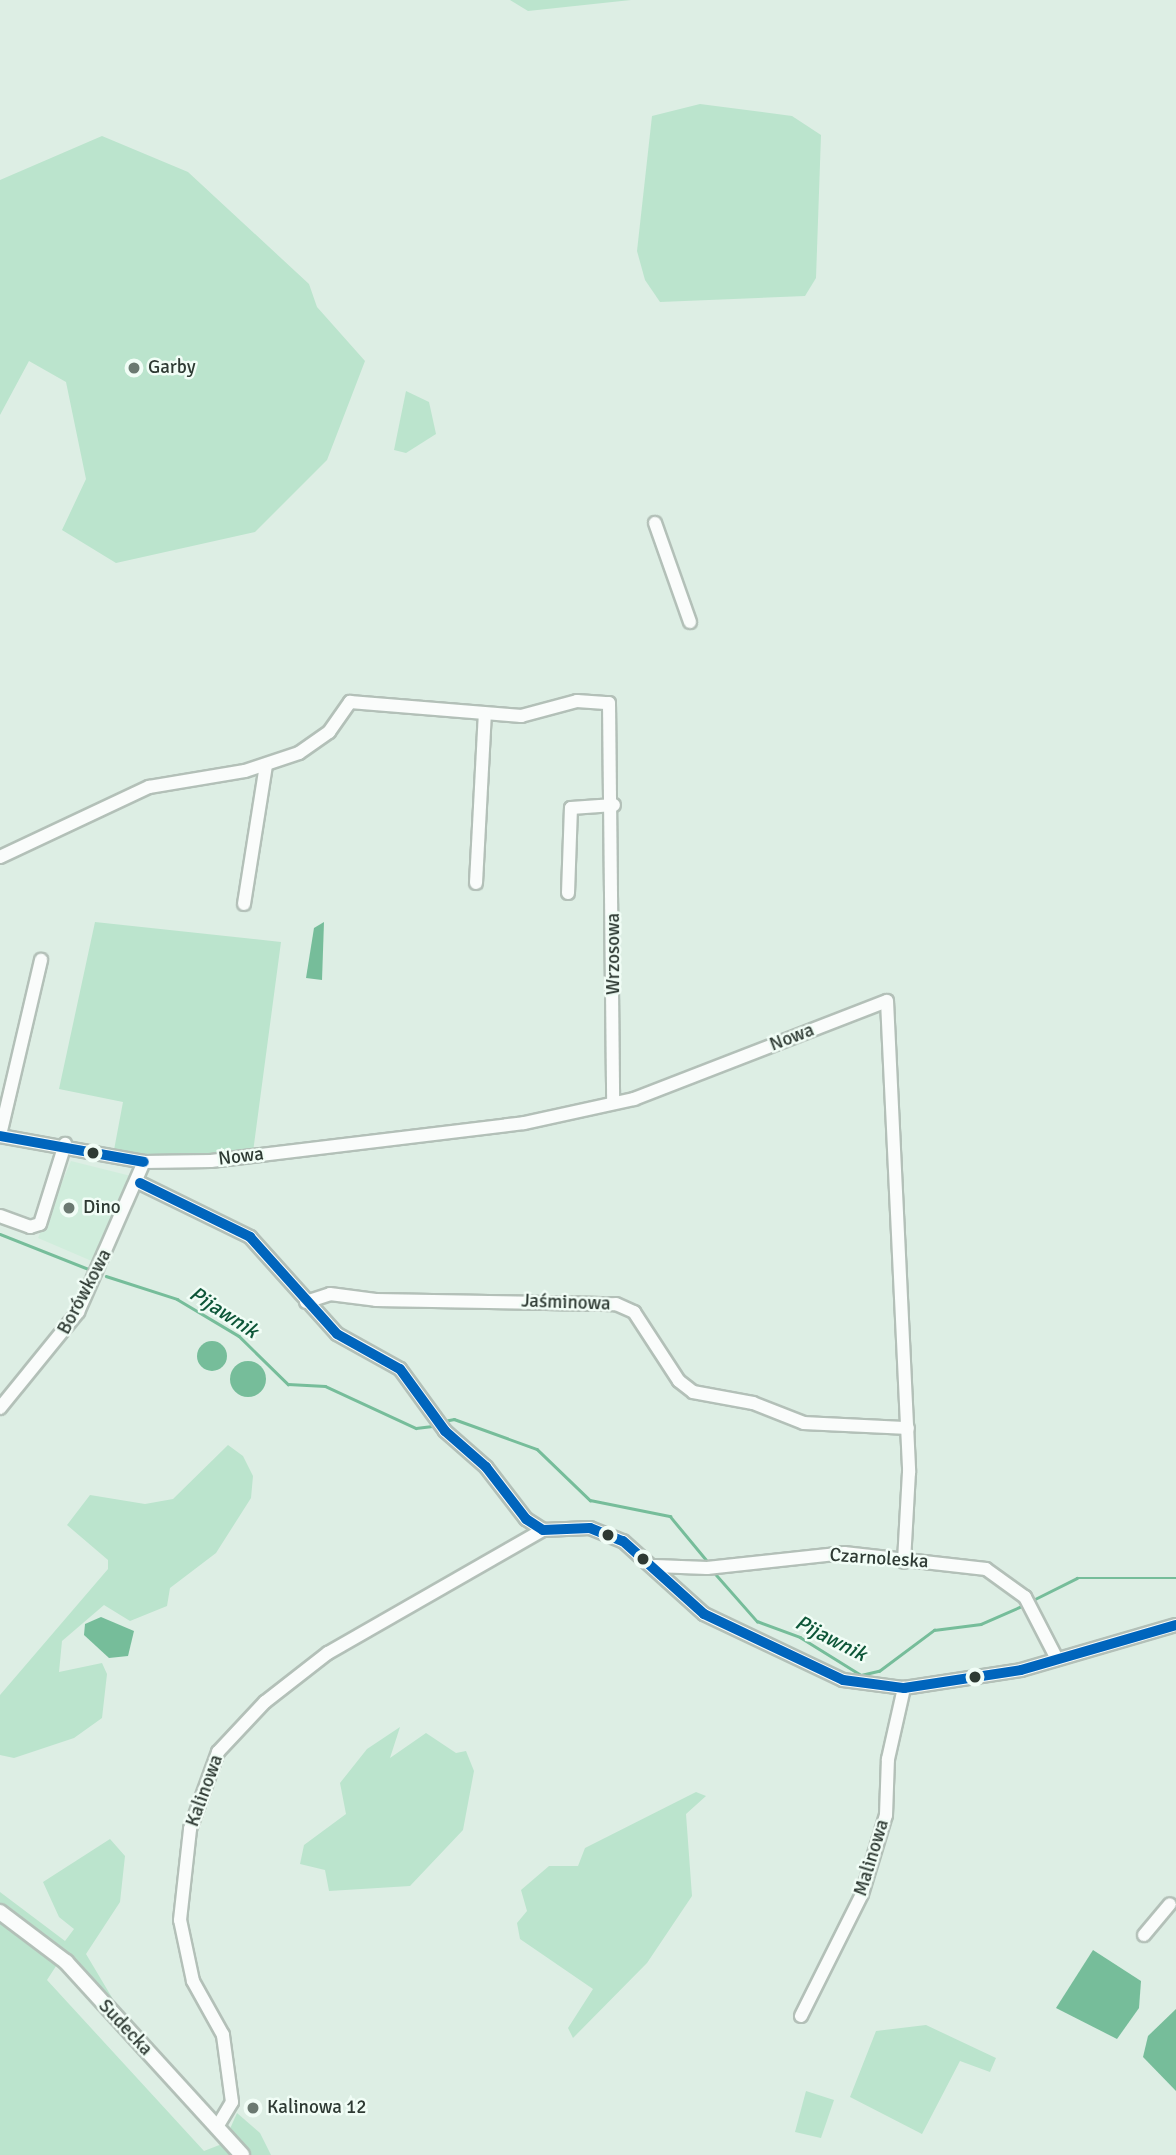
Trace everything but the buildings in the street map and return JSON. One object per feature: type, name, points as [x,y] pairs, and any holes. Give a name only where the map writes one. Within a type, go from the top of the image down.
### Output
[{"type":"main road","name":"Sudecka","points":[[0,1912],[66,1962],[242,2155]]},
{"type":"street","points":[[655,523],[690,622]]},
{"type":"street","name":"Wrzosowa","points":[[0,857],[149,787],[266,765],[313,746],[350,702],[532,716],[577,701],[609,703],[614,805],[613,1102]]},
{"type":"street","points":[[476,883],[485,714]]},
{"type":"street","points":[[244,904],[266,765]]},
{"type":"street","points":[[568,893],[571,808],[614,805]]},
{"type":"street","points":[[41,960],[0,1136],[65,1144],[144,1161]]},
{"type":"street","name":"Nowa","points":[[144,1161],[231,1159],[524,1123],[613,1102],[887,1001],[908,1428],[904,1562]]},
{"type":"street","points":[[0,1216],[30,1227],[40,1224],[65,1144]]},
{"type":"street","name":"Borówkowa","points":[[0,1408],[71,1323],[140,1183],[144,1161]]},
{"type":"street","points":[[140,1183],[250,1237],[337,1334],[400,1369],[445,1431],[544,1530],[590,1528],[623,1541],[655,1566],[691,1605],[748,1637],[843,1680],[904,1688],[1057,1659],[1176,1625]]},
{"type":"street","name":"Jaśminowa","points":[[306,1302],[330,1294],[376,1300],[616,1304],[634,1312],[679,1381],[693,1392],[753,1403],[804,1423],[908,1428]]},
{"type":"street","name":"Kalinowa","points":[[217,2127],[232,2102],[223,2035],[193,1981],[180,1920],[190,1829],[218,1752],[265,1702],[328,1653],[544,1530]]},
{"type":"street","name":"Czarnoleska","points":[[655,1566],[713,1567],[844,1553],[904,1562],[986,1569],[1028,1603],[1057,1659]]},
{"type":"street","name":"Malinowa","points":[[801,2016],[862,1894],[886,1815],[888,1759],[904,1688]]},
{"type":"street","points":[[1144,1935],[1174,1903]]},
{"type":"shaded area","points":[[510,0],[631,0],[528,11]]},
{"type":"shaded area","points":[[700,104],[792,116],[821,135],[816,278],[805,296],[660,302],[645,280],[637,251],[652,116]]},
{"type":"shaded area","points":[[102,136],[188,172],[309,284],[317,307],[365,361],[327,460],[255,532],[116,563],[62,530],[86,479],[66,382],[29,361],[0,415],[0,180]]},
{"type":"shaded area","points":[[406,391],[429,402],[436,434],[406,453],[394,450]]},
{"type":"shaded area","points":[[95,922],[281,942],[253,1152],[147,1158],[114,1150],[123,1102],[59,1089]]},
{"type":"shaded area","points":[[324,922],[322,980],[306,978],[314,928]]},
{"type":"shaded area","points":[[71,1161],[135,1177],[94,1262],[38,1238]]},
{"type":"shaded area","points":[[212,1341],[218,1342],[226,1350],[226,1362],[218,1370],[212,1371],[206,1370],[198,1362],[197,1356],[198,1350],[206,1342]]},
{"type":"shaded area","points":[[248,1361],[261,1366],[266,1379],[261,1392],[248,1397],[235,1392],[230,1379],[235,1366]]},
{"type":"shaded area","points":[[228,1445],[243,1456],[253,1476],[251,1498],[216,1553],[170,1588],[167,1606],[130,1621],[104,1605],[62,1641],[59,1672],[102,1663],[107,1674],[102,1718],[74,1738],[14,1758],[0,1755],[0,1695],[108,1569],[108,1560],[67,1525],[90,1495],[145,1504],[173,1499]]},
{"type":"shaded area","points":[[101,1617],[134,1631],[128,1656],[109,1658],[84,1635],[85,1624]]},
{"type":"shaded area","points":[[400,1727],[390,1758],[426,1733],[456,1753],[466,1751],[474,1771],[463,1830],[410,1886],[329,1891],[325,1870],[300,1864],[304,1845],[346,1814],[340,1783],[367,1749]]},
{"type":"shaded area","points":[[696,1792],[706,1796],[686,1814],[692,1896],[647,1963],[573,2038],[568,2028],[593,1989],[520,1939],[517,1923],[527,1911],[521,1890],[549,1866],[578,1866],[585,1848]]},
{"type":"shaded area","points":[[110,1839],[125,1856],[120,1902],[86,1954],[120,2011],[59,1946],[0,1903],[0,1892],[65,1941],[74,1929],[59,1917],[43,1882]]},
{"type":"shaded area","points":[[0,1915],[58,1963],[47,1980],[204,2151],[222,2144],[232,2155],[0,2155]]},
{"type":"shaded area","points":[[1093,1950],[1141,1981],[1139,2008],[1117,2039],[1056,2008]]},
{"type":"shaded area","points":[[1176,2009],[1176,2091],[1143,2057],[1148,2036]]},
{"type":"shaded area","points":[[926,2025],[996,2058],[990,2072],[960,2061],[922,2134],[850,2097],[876,2031]]},
{"type":"shaded area","points":[[806,2091],[834,2100],[821,2138],[795,2132]]},
{"type":"shaded area","points":[[237,2113],[260,2133],[271,2155],[249,2155],[229,2131]]},
{"type":"waterway","name":"Pijawnik","points":[[0,1234],[91,1270]]},
{"type":"waterway","name":"Pijawnik","points":[[106,1276],[177,1299],[239,1336],[288,1384],[325,1386],[416,1428],[432,1426]]},
{"type":"waterway","name":"Pijawnik","points":[[444,1421],[454,1419],[537,1449],[590,1500],[670,1516],[708,1562]]},
{"type":"waterway","name":"Pijawnik","points":[[713,1571],[757,1621],[800,1637],[861,1675],[879,1671],[934,1630],[981,1624],[1024,1605]]},
{"type":"waterway","name":"Pijawnik","points":[[1033,1600],[1077,1578],[1176,1578]]},
{"type":"transit line","points":[[0,1136],[144,1162]]},
{"type":"transit line","points":[[140,1183],[250,1237],[337,1334],[400,1369],[445,1431],[486,1467],[526,1519],[543,1530],[590,1528],[623,1541],[704,1614],[843,1680],[904,1688],[1021,1670],[1176,1625]]},
{"type":"place","name":"Garby","points":[[134,368]]},
{"type":"place","name":"Dino","points":[[69,1208]]},
{"type":"place","name":"Kalinowa 12","points":[[253,2108]]}]
